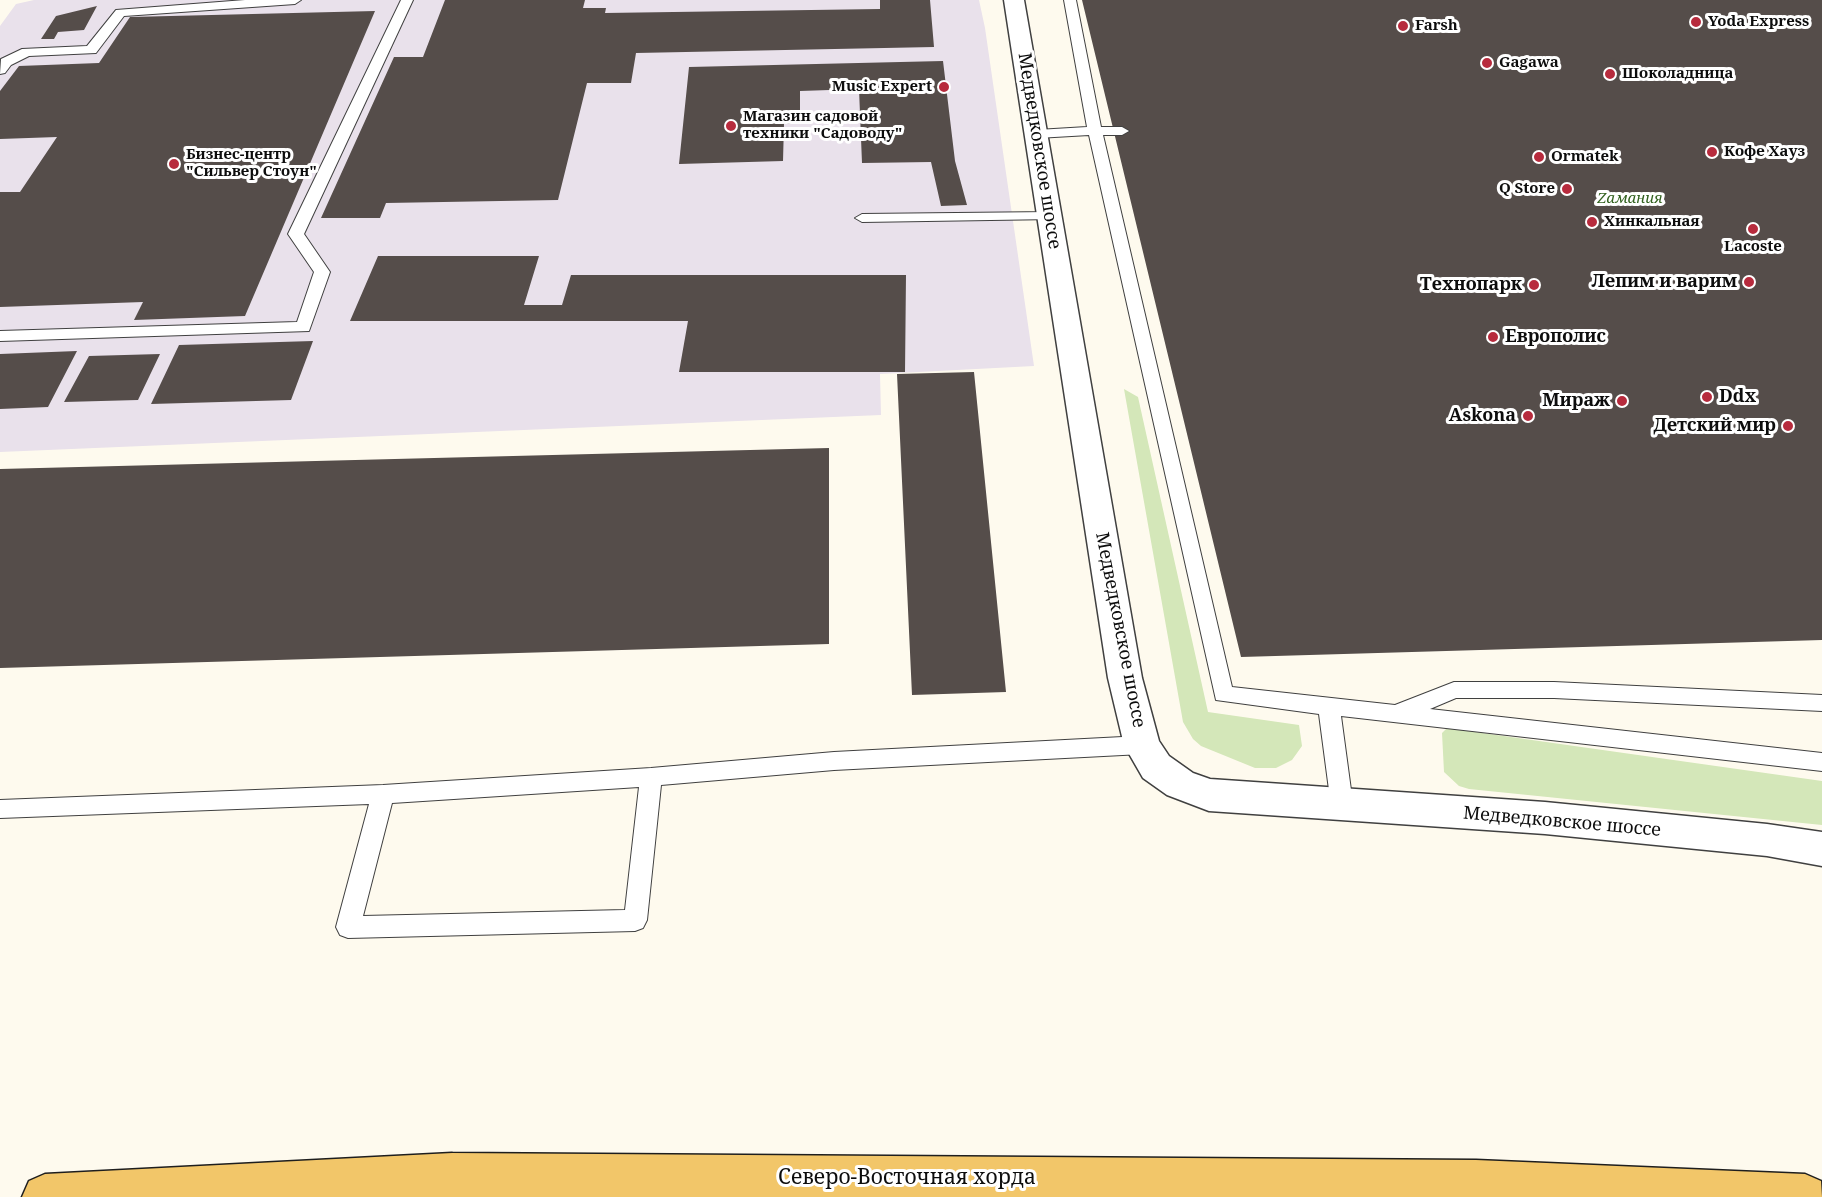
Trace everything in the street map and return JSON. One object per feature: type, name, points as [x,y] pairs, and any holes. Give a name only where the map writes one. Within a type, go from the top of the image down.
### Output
[{"type":"main road","name":"Северо-Восточная хорда","points":[[45,1197],[452,1174],[1476,1183],[1806,1197]]},
{"type":"street","name":"Медведковское шоссе","points":[[1014,0],[1125,678],[1142,745],[1156,767],[1180,784],[1209,795],[1557,820],[1767,840],[1822,849]]},
{"type":"lane","points":[[0,70],[6,62],[27,52],[91,50],[120,13],[295,0]]},
{"type":"lane","points":[[0,336],[303,327],[322,273],[296,234],[407,0]]},
{"type":"lane","points":[[1070,0],[1095,131],[1223,694],[1329,707],[1499,723],[1822,762]]},
{"type":"lane","points":[[1037,134],[1122,131]]},
{"type":"lane","points":[[862,218],[1050,216]]},
{"type":"lane","points":[[1396,714],[1455,690],[1554,690],[1822,703]]},
{"type":"lane","points":[[1329,707],[1342,805]]},
{"type":"lane","points":[[0,809],[383,794],[651,777],[834,760],[1142,745]]},
{"type":"lane","points":[[383,794],[348,927],[635,920],[651,777]]},
{"type":"shaded area","points":[[34,0],[979,0],[1034,366],[880,374],[881,415],[0,452],[0,26],[16,4]]},
{"type":"green space","points":[[1124,389],[1138,397],[1208,712],[1299,725],[1302,746],[1292,760],[1276,768],[1255,768],[1201,746],[1193,739],[1183,722]]},
{"type":"green space","points":[[1447,728],[1822,781],[1822,825],[1469,789],[1459,786],[1444,772],[1442,733]]},
{"type":"building","points":[[445,0],[585,0],[583,8],[606,8],[605,13],[880,9],[880,0],[930,0],[934,47],[636,53],[631,83],[587,83],[558,200],[386,203],[380,218],[321,218],[394,57],[423,57]]},
{"type":"building","name":"Европолис","points":[[1082,0],[1822,0],[1822,640],[1241,657]]},
{"type":"building","points":[[97,6],[84,30],[58,32],[54,39],[41,39],[56,16]]},
{"type":"building","name":"Бизнес-центр \"Сильвер Стоун\"","points":[[375,11],[245,316],[134,320],[143,302],[0,307],[0,192],[20,192],[57,137],[0,139],[0,91],[19,66],[99,63],[130,17]]},
{"type":"building","points":[[943,61],[955,161],[967,205],[941,206],[931,162],[862,163],[859,89],[800,91],[800,124],[784,124],[783,161],[679,164],[689,67]]},
{"type":"building","points":[[378,256],[539,256],[524,305],[562,305],[571,275],[906,275],[905,372],[679,372],[688,321],[350,321]]},
{"type":"building","points":[[313,341],[291,400],[151,404],[179,345]]},
{"type":"building","points":[[77,351],[48,407],[0,409],[0,354]]},
{"type":"building","points":[[160,354],[138,400],[64,402],[89,356]]},
{"type":"building","points":[[974,372],[1006,692],[912,695],[897,374]]},
{"type":"building","points":[[829,448],[829,644],[0,668],[0,469]]},
{"type":"place","name":"Yoda Express","points":[[1696,22]]},
{"type":"place","name":"Farsh","points":[[1403,26]]},
{"type":"place","name":"Gagawa","points":[[1487,63]]},
{"type":"place","name":"Шоколадница","points":[[1610,74]]},
{"type":"place","name":"Music Expert","points":[[944,87]]},
{"type":"place","name":"Магазин садовой техники \"Садоводу\"","points":[[731,126]]},
{"type":"place","name":"Кофе Хауз","points":[[1712,152]]},
{"type":"place","name":"Ormatek","points":[[1539,157]]},
{"type":"place","name":"Бизнес-центр \"Сильвер Стоун\"","points":[[174,164]]},
{"type":"place","name":"Q Store","points":[[1567,189]]},
{"type":"place","name":"Хинкальная","points":[[1592,222]]},
{"type":"place","name":"Lacoste","points":[[1753,229]]},
{"type":"place","name":"Лепим и варим","points":[[1749,282]]},
{"type":"place","name":"Технопарк","points":[[1534,285]]},
{"type":"place","name":"Европолис","points":[[1493,337]]},
{"type":"place","name":"Ddx","points":[[1707,397]]},
{"type":"place","name":"Мираж","points":[[1622,401]]},
{"type":"place","name":"Askona","points":[[1528,416]]},
{"type":"place","name":"Детский мир","points":[[1788,426]]},
{"type":"park label","name":"Zамания","points":[[1630,199]]}]
